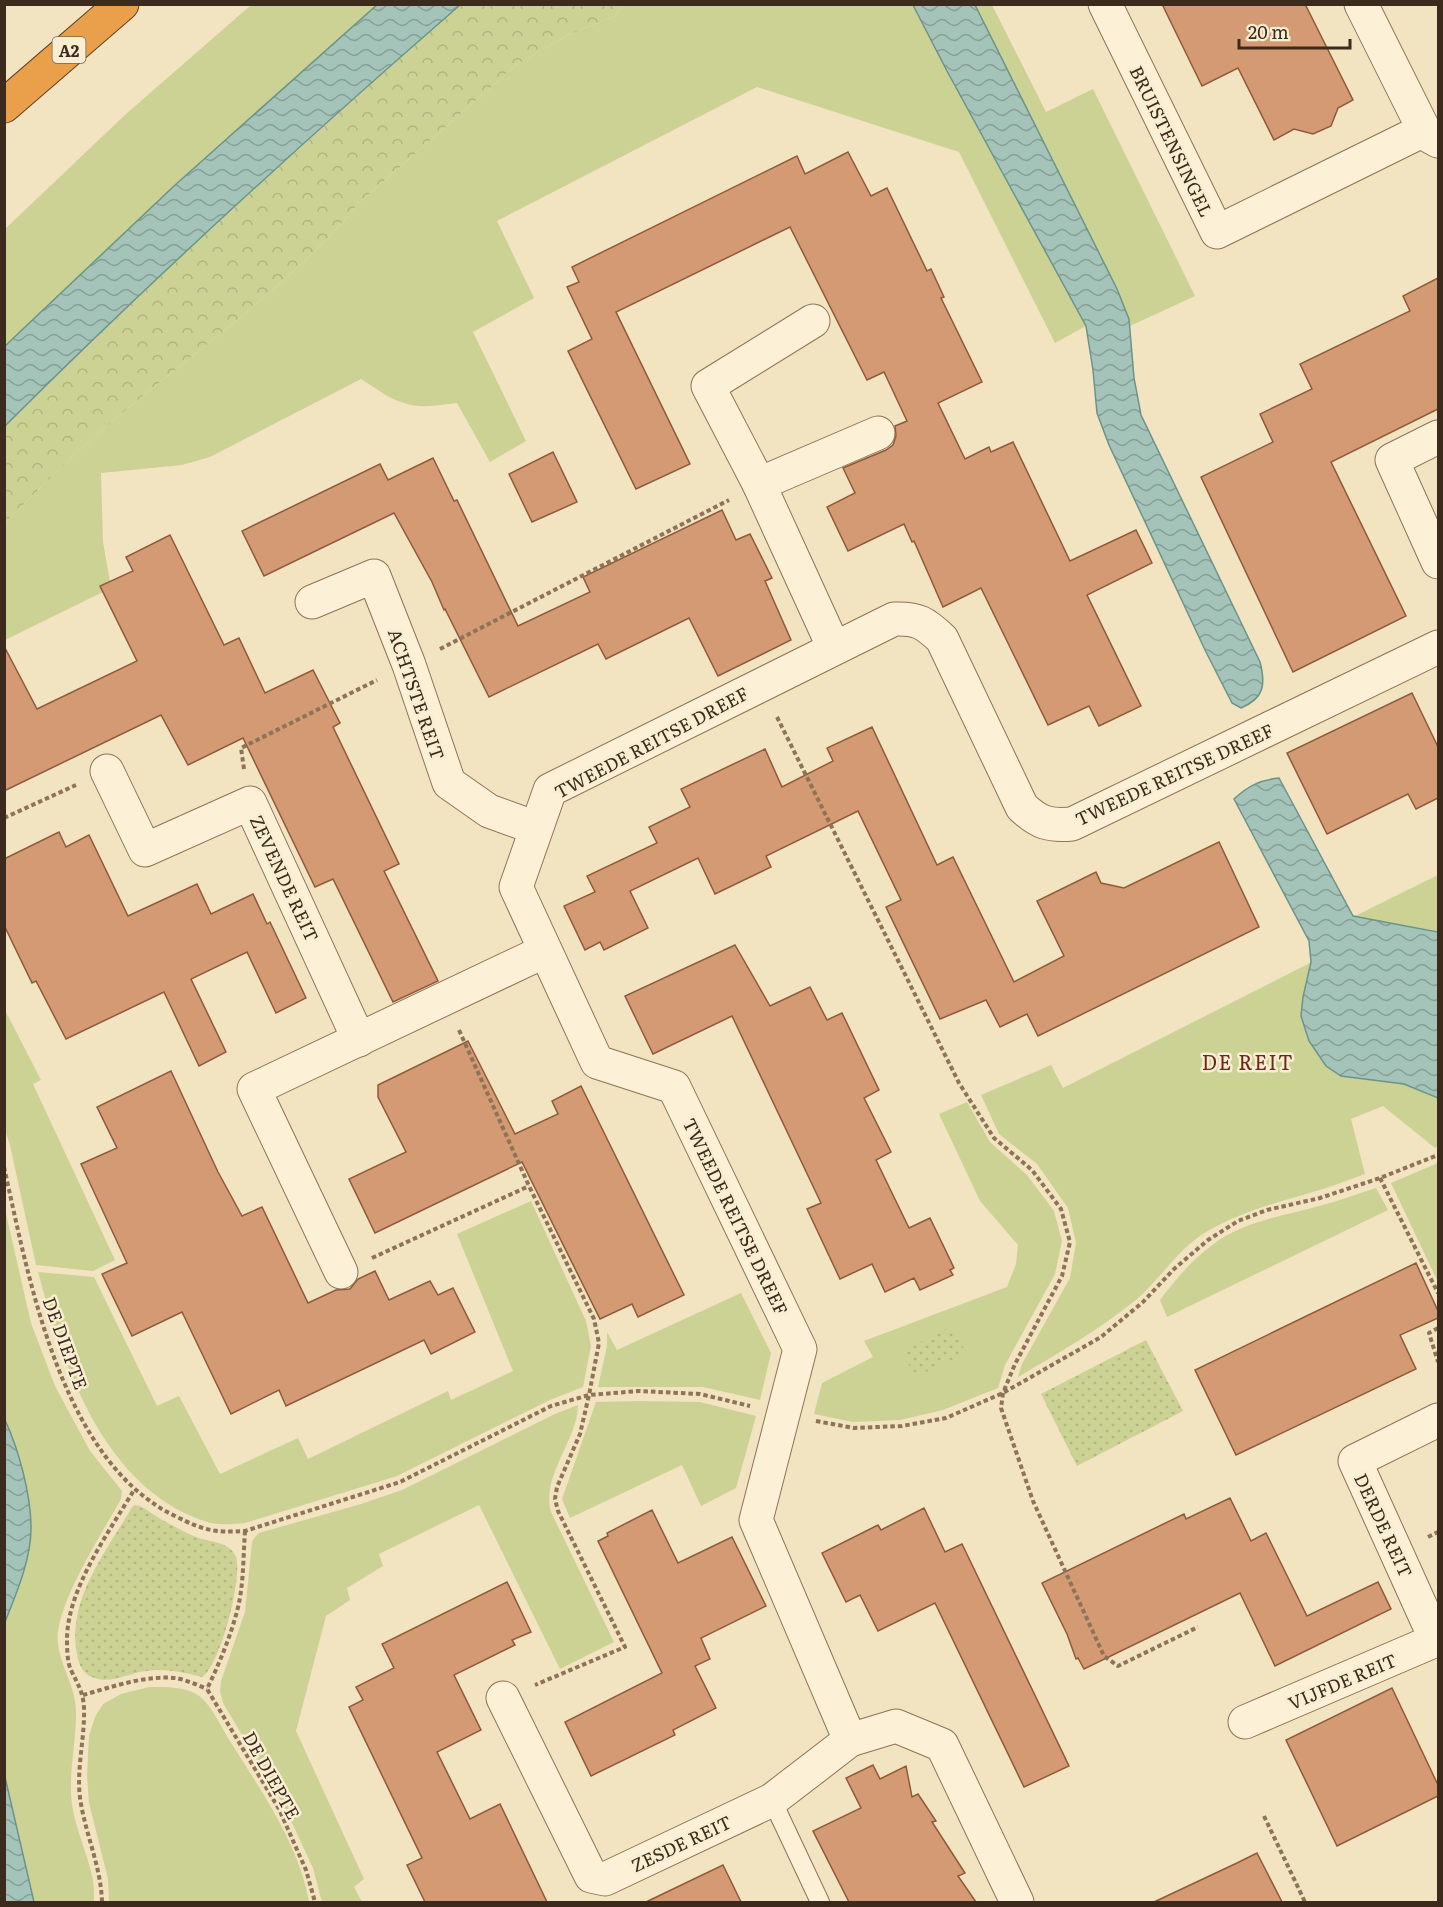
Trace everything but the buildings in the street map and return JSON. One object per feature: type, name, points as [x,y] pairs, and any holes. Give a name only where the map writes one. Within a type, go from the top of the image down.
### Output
[{"type":"highway","name":"A2","points":[[4,106],[122,4]]},
{"type":"street","name":"BRUISTENSINGEL","points":[[1105,4],[1217,232],[1431,135],[1361,4]]},
{"type":"street","points":[[813,321],[708,386],[759,484],[834,648]]},
{"type":"street","points":[[759,484],[878,434]]},
{"type":"street","points":[[1438,437],[1392,460],[1438,562]]},
{"type":"street","name":"ACHTSTE REIT","points":[[312,602],[374,576],[409,665],[448,783],[489,811],[536,828]]},
{"type":"street","name":"TWEEDE REITSE DREEF","points":[[850,1740],[756,1520],[800,1349],[674,1087],[597,1062],[516,887],[550,790],[894,619],[912,618],[927,625],[942,639],[1022,807],[1034,819],[1054,826],[1072,824],[1438,647]]},
{"type":"street","name":"ZEVENDE REIT","points":[[107,771],[145,850],[250,803],[359,1040]]},
{"type":"street","points":[[341,1272],[254,1089],[545,951]]},
{"type":"street","name":"DERDE REIT","points":[[1437,1641],[1355,1461],[1438,1420]]},
{"type":"street","name":"VIJFDE REIT","points":[[1245,1722],[1437,1641]]},
{"type":"street","name":"ZESDE REIT","points":[[503,1698],[591,1876],[605,1879],[772,1800],[850,1740],[896,1726],[942,1744],[1017,1902]]},
{"type":"lane","points":[[772,1800],[820,1902]]},
{"type":"path","points":[[250,803],[241,748],[409,665],[759,484]]},
{"type":"path","points":[[760,685],[959,1083],[994,1138],[1032,1170],[1061,1209],[1070,1242],[1062,1276],[1015,1364],[1003,1394],[1001,1407],[1032,1501],[1104,1656],[1118,1666],[1198,1627]]},
{"type":"path","points":[[4,818],[107,771]]},
{"type":"path","points":[[445,998],[529,1186],[594,1319],[599,1343],[589,1395],[580,1434],[557,1487],[555,1499],[558,1511],[625,1647],[503,1698]]},
{"type":"path","name":"DE DIEPTE","points":[[4,1167],[41,1321],[64,1384],[98,1446],[134,1490],[164,1511],[202,1530],[221,1533],[244,1531],[400,1482],[551,1406],[589,1395],[639,1392],[700,1394],[783,1415],[854,1428],[902,1426],[946,1418],[1003,1394],[1101,1337],[1143,1302],[1174,1269],[1208,1240],[1238,1221],[1267,1210],[1320,1198],[1438,1155]]},
{"type":"path","points":[[1380,1178],[1438,1293]]},
{"type":"path","points":[[341,1272],[529,1186]]},
{"type":"path","points":[[1438,1328],[1429,1333],[1438,1362]]},
{"type":"path","points":[[102,1902],[102,1881],[81,1804],[79,1785],[83,1695],[70,1668],[67,1639],[70,1609],[84,1577],[134,1490]]},
{"type":"path","points":[[83,1695],[149,1679],[177,1678],[207,1689],[225,1650],[237,1612],[243,1568],[244,1531]]},
{"type":"path","name":"DE DIEPTE","points":[[207,1689],[279,1809],[306,1870],[315,1902]]},
{"type":"path","points":[[1264,1816],[1305,1902]]},
{"type":"green space","points":[[251,5],[378,5],[174,186],[5,346],[5,229],[126,114]]},
{"type":"green space","points":[[460,5],[623,5],[615,16],[568,35],[515,66],[360,202],[300,265],[268,294],[88,443],[5,523],[5,426],[173,265]]},
{"type":"green space","points":[[623,5],[913,5],[1086,326],[1055,343],[959,152],[757,87],[497,221],[534,298],[473,332],[526,441],[490,462],[457,403],[430,406],[410,405],[393,399],[361,379],[210,457],[182,465],[101,473],[103,542],[111,588],[5,640],[5,523],[88,443],[268,294],[331,234],[360,202],[515,66],[568,35],[615,16]]},
{"type":"green space","points":[[975,5],[992,5],[1046,112],[1093,89],[1195,296],[1130,326],[1117,289]]},
{"type":"green space","points":[[1438,875],[1438,932],[1353,917]]},
{"type":"green space","points":[[1312,962],[1303,997],[1301,1016],[1341,1076],[1404,1084],[1438,1098],[1438,1146],[1435,1148],[1383,1106],[1351,1119],[1365,1174],[1258,1209],[1206,1232],[1178,1255],[1146,1291],[1123,1310],[1018,1377],[1022,1364],[1070,1278],[1076,1243],[1068,1208],[1037,1164],[999,1134],[981,1095],[1051,1065],[1063,1088]]},
{"type":"green space","points":[[5,1010],[41,1080],[33,1084],[115,1260],[93,1271],[36,1265],[5,1130]]},
{"type":"green space","points":[[967,1102],[990,1142],[1027,1175],[1054,1211],[1062,1241],[1055,1274],[1005,1365],[998,1388],[943,1410],[900,1420],[853,1422],[814,1414],[822,1383],[873,1357],[864,1341],[1007,1287],[1016,1264],[1018,1245],[980,1201],[939,1114]]},
{"type":"green space","points":[[1438,1163],[1438,1282],[1391,1183]]},
{"type":"green space","points":[[1376,1188],[1388,1210],[1167,1317],[1160,1300],[1190,1264],[1223,1238],[1249,1225]]},
{"type":"green space","points":[[531,1201],[586,1321],[591,1346],[583,1387],[550,1400],[397,1476],[245,1523],[209,1523],[169,1504],[139,1481],[114,1452],[92,1419],[75,1383],[60,1345],[38,1272],[94,1277],[157,1406],[179,1396],[220,1474],[298,1438],[308,1459],[448,1391],[451,1400],[513,1371],[457,1234]]},
{"type":"green space","points":[[4,1205],[31,1323],[55,1386],[90,1451],[122,1491],[121,1499],[71,1591],[59,1629],[60,1653],[76,1705],[71,1782],[72,1805],[93,1880],[94,1902],[34,1902],[5,1777],[5,1622],[23,1573],[26,1487],[5,1420]]},
{"type":"green space","points":[[741,1293],[771,1353],[760,1400],[703,1387],[598,1387],[607,1346],[607,1332],[617,1350]]},
{"type":"green space","points":[[953,1326],[966,1353],[915,1377],[902,1351]]},
{"type":"green space","points":[[1146,1340],[1183,1411],[1077,1466],[1041,1394]]},
{"type":"green space","points":[[596,1402],[700,1402],[756,1416],[736,1488],[701,1506],[682,1465],[570,1518],[562,1499]]},
{"type":"green space","points":[[578,1405],[572,1432],[551,1485],[549,1498],[551,1512],[614,1642],[560,1669],[479,1505],[379,1554],[383,1566],[347,1588],[350,1600],[326,1616],[296,1731],[364,1879],[354,1887],[362,1902],[322,1902],[313,1868],[284,1806],[223,1703],[220,1691],[221,1681],[245,1612],[252,1542],[259,1533],[402,1490],[555,1414]]},
{"type":"green space","points":[[135,1505],[145,1508],[191,1535],[224,1545],[236,1557],[236,1583],[223,1640],[209,1670],[202,1677],[175,1671],[154,1670],[104,1680],[89,1676],[79,1663],[75,1634],[77,1614],[83,1595],[101,1559]]},
{"type":"green space","points":[[149,1687],[188,1690],[208,1705],[288,1839],[304,1880],[309,1902],[109,1902],[108,1879],[89,1803],[87,1775],[89,1736],[95,1717],[103,1704],[121,1694]]},
{"type":"water","points":[[378,4],[460,5],[229,211],[5,426],[5,346],[174,186]]},
{"type":"water","points":[[913,5],[975,5],[1117,289],[1129,319],[1134,378],[1141,415],[1260,662],[1263,684],[1259,695],[1241,708],[1232,703],[1206,652],[1109,445],[1097,413],[1086,326]]},
{"type":"water","points":[[1279,778],[1353,916],[1438,932],[1438,1098],[1404,1084],[1341,1076],[1326,1066],[1309,1041],[1301,1016],[1311,962],[1309,941],[1234,799],[1255,784]]},
{"type":"water","points":[[5,1420],[23,1473],[29,1501],[31,1528],[26,1564],[5,1622]]},
{"type":"water","points":[[5,1777],[34,1902],[5,1902]]},
{"type":"district","name":"DE REIT","points":[[1248,1061]]}]
